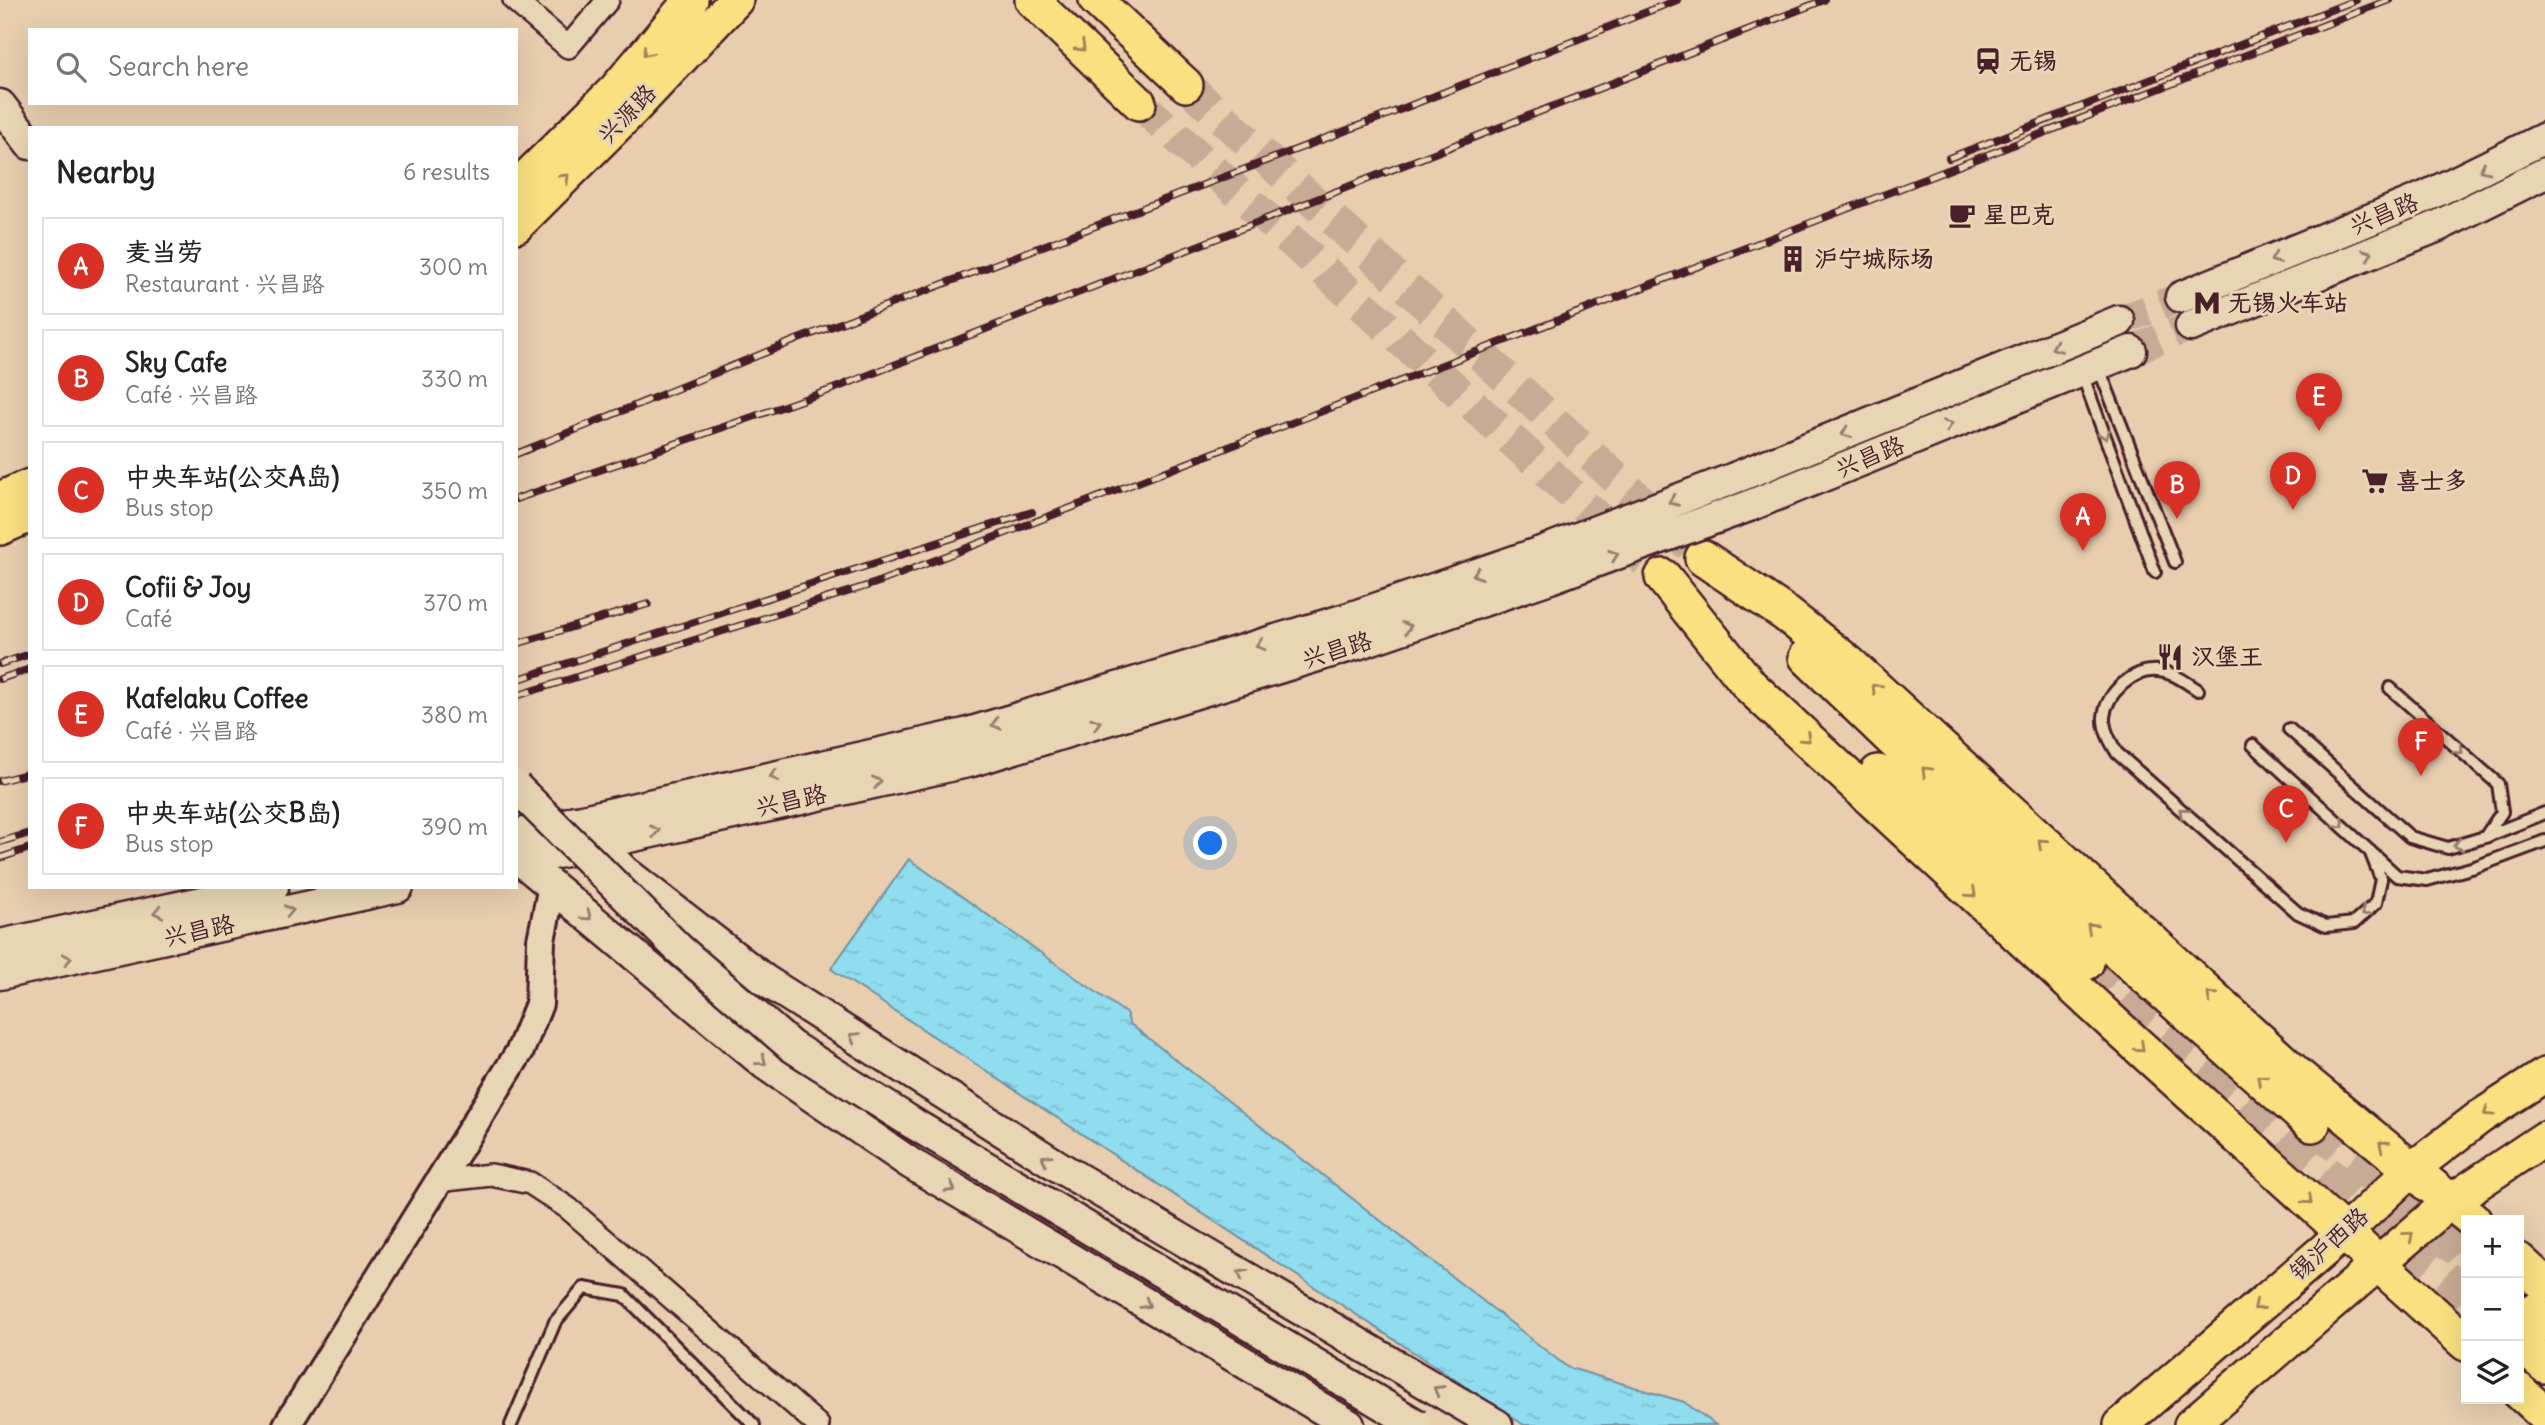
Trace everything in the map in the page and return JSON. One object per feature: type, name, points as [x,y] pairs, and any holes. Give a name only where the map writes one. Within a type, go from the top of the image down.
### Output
[{"type":"highway","points":[[2312,1124],[2061,901],[1703,558],[1786,614],[1848,663],[2299,1077],[2462,1211]]},
{"type":"highway","points":[[2086,962],[1663,577],[1750,686],[1985,905],[2464,1341]]},
{"type":"highway","points":[[2524,1278],[2545,1365]]},
{"type":"highway","points":[[2524,1396],[2545,1415]]},
{"type":"main road","name":"兴源路","points":[[518,186],[616,89],[691,0]]},
{"type":"main road","name":"兴源路","points":[[518,224],[635,107],[736,0]]},
{"type":"main road","points":[[1032,0],[1139,103]]},
{"type":"main road","points":[[1096,0],[1185,85]]},
{"type":"main road","points":[[0,105],[28,141]]},
{"type":"main road","name":"兴昌路","points":[[2181,297],[2426,197],[2545,138]]},
{"type":"main road","name":"兴昌路","points":[[2191,326],[2438,226],[2545,173]]},
{"type":"main road","name":"兴昌路","points":[[518,853],[598,844],[972,761],[1357,644],[1546,565],[1737,477],[2119,321]]},
{"type":"main road","name":"兴昌路","points":[[518,852],[575,821],[965,734],[1349,618],[1749,506],[2130,351]]},
{"type":"main road","points":[[0,499],[28,487]]},
{"type":"main road","points":[[0,528],[28,516]]},
{"type":"main road","points":[[518,789],[678,948],[791,1046],[914,1124],[1417,1425]]},
{"type":"main road","points":[[575,821],[624,871],[766,981],[1069,1173],[1497,1425]]},
{"type":"main road","points":[[518,854],[552,887],[765,1063],[910,1163],[1349,1425]]},
{"type":"main road","name":"兴昌路","points":[[0,946],[264,889]]},
{"type":"main road","name":"兴昌路","points":[[0,974],[389,889]]},
{"type":"main road","name":"锡沪西路","points":[[2121,1425],[2344,1233],[2412,1169],[2480,1117],[2545,1075]]},
{"type":"main road","name":"锡沪西路","points":[[2191,1425],[2377,1262],[2462,1211],[2545,1138]]},
{"type":"street","points":[[514,0],[568,47],[608,0]]},
{"type":"street","points":[[287,1425],[520,1051],[539,1004],[541,940],[552,887]]},
{"type":"street","points":[[437,1181],[491,1175],[530,1183],[568,1208],[818,1425]]},
{"type":"lane","points":[[2089,368],[2175,562]]},
{"type":"lane","points":[[2089,368],[2155,572]]},
{"type":"lane","points":[[2198,690],[2176,676],[2157,670],[2134,675],[2114,691],[2104,717],[2117,753],[2298,913],[2326,926],[2354,923],[2375,903],[2381,879],[2370,851]]},
{"type":"lane","points":[[2390,688],[2498,784],[2502,812],[2485,837]]},
{"type":"lane","points":[[2289,729],[2410,837],[2448,848],[2485,837],[2545,813]]},
{"type":"lane","points":[[2253,745],[2398,876],[2427,880],[2475,867],[2545,841]]},
{"type":"lane","points":[[511,1425],[555,1322],[584,1288],[624,1296],[754,1425]]},
{"type":"water","points":[[909,859],[1127,1014],[1129,1023],[1567,1367],[1684,1402],[1716,1425],[1524,1425],[831,969]]},
{"type":"tunnel","points":[[1186,85],[1703,558]]},
{"type":"tunnel","points":[[1139,103],[1663,577]]},
{"type":"tunnel","points":[[2119,321],[2181,297]]},
{"type":"tunnel","points":[[2131,351],[2191,326]]},
{"type":"tunnel","points":[[2086,962],[2461,1292]]},
{"type":"tunnel","points":[[2312,1124],[2461,1252]]},
{"type":"railway","points":[[518,453],[796,340],[1379,118],[1677,0]]},
{"type":"railway","points":[[518,498],[833,389],[1824,0]]},
{"type":"railway","points":[[1949,158],[2356,0]]},
{"type":"railway","points":[[518,695],[876,583],[2389,0]]},
{"type":"railway","points":[[518,679],[1032,512]]},
{"type":"railway","points":[[518,643],[648,604]]},
{"type":"railway","points":[[0,664],[28,655]]},
{"type":"railway","points":[[0,679],[28,670]]},
{"type":"railway","points":[[0,781],[28,774]]},
{"type":"railway","points":[[0,842],[28,834]]},
{"type":"railway","points":[[0,858],[28,849]]},
{"type":"place","name":"无锡","points":[[1988,61]]},
{"type":"place","name":"星巴克","points":[[1962,215]]},
{"type":"place","name":"沪宁城际场","points":[[1793,259]]},
{"type":"place","name":"无锡火车站","points":[[2207,303]]},
{"type":"place","name":"Kafelaku Coffee","points":[[2319,431]]},
{"type":"place","name":"喜士多","points":[[2375,481]]},
{"type":"place","name":"Cofii & Joy","points":[[2293,510]]},
{"type":"place","name":"Sky Cafe","points":[[2177,519]]},
{"type":"place","name":"麦当劳","points":[[2083,551]]},
{"type":"place","name":"汉堡王","points":[[2170,657]]},
{"type":"place","name":"中央车站(公交B岛)","points":[[2421,776]]},
{"type":"place","name":"中央车站(公交A岛)","points":[[2286,843]]}]
